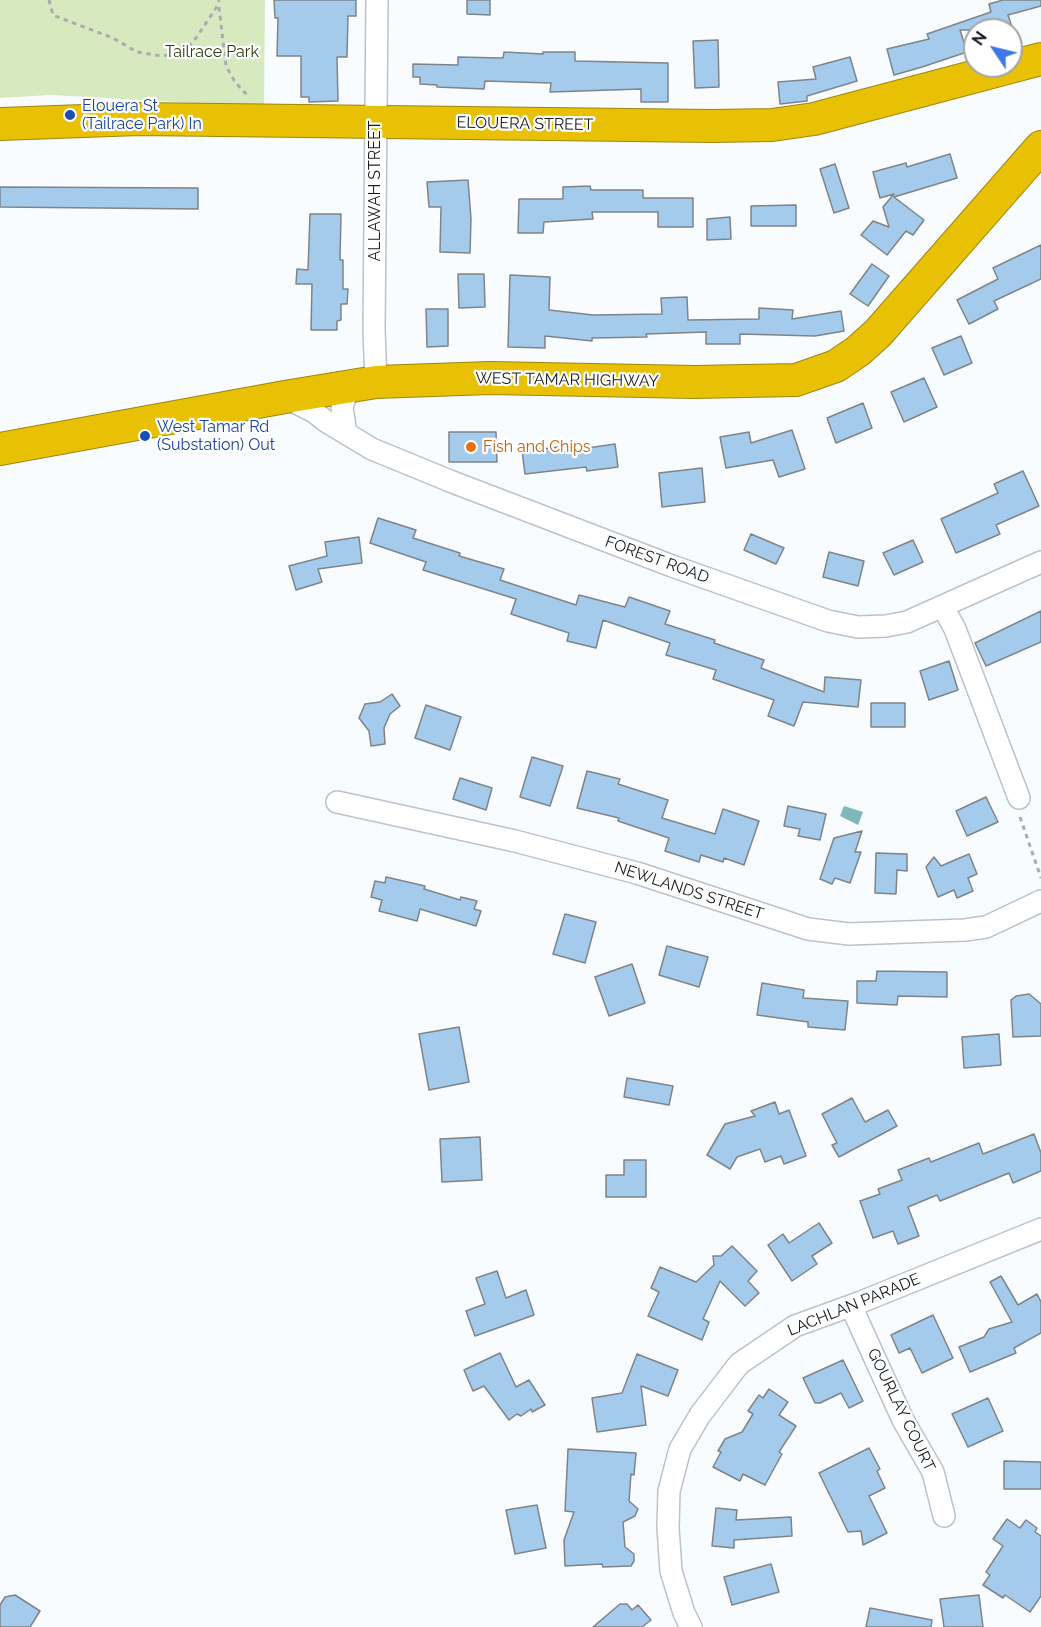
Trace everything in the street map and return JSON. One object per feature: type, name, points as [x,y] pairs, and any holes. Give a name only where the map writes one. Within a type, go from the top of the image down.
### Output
[{"type":"highway","name":"ELOUERA STREET","points":[[0,124],[139,119],[772,125],[814,119],[1041,59]]},
{"type":"highway","name":"WEST TAMAR HIGHWAY","points":[[0,449],[362,384],[489,378],[695,382],[776,381],[796,380],[814,375],[836,366],[878,333],[1041,147]]},
{"type":"street","name":"ALLAWAH STREET","points":[[346,433],[342,408],[362,384],[374,330],[376,0]]},
{"type":"street","name":"FOREST ROAD","points":[[285,397],[314,412],[372,449],[672,566],[828,621],[858,627],[886,626],[908,621],[1041,562]]},
{"type":"street","points":[[943,607],[955,629],[1019,798]]},
{"type":"street","name":"NEWLANDS STREET","points":[[337,802],[515,841],[637,873],[808,929],[849,934],[965,930],[986,927],[1041,901]]},
{"type":"street","name":"LACHLAN PARADE","points":[[691,1627],[684,1613],[671,1571],[668,1528],[669,1491],[680,1449],[700,1415],[739,1364],[795,1326],[851,1306],[1041,1229]]},
{"type":"street","name":"GOURLAY COURT","points":[[851,1306],[903,1420],[933,1472],[944,1516]]},
{"type":"path","points":[[49,0],[52,15],[113,38],[137,52],[153,56],[183,52],[194,41],[218,5]]},
{"type":"path","points":[[219,0],[226,66],[235,82],[254,101]]},
{"type":"path","points":[[1019,798],[1014,800],[1041,878]]},
{"type":"green space","name":"Tailrace Park","points":[[0,0],[265,0],[264,107],[51,95],[0,98]]},
{"type":"water","points":[[844,806],[863,812],[858,825],[840,816]]},
{"type":"building","points":[[274,0],[356,0],[356,16],[348,16],[347,57],[337,57],[338,101],[309,102],[309,97],[301,97],[301,56],[277,56],[278,18],[275,18]]},
{"type":"building","points":[[467,0],[490,0],[490,15],[467,14]]},
{"type":"building","points":[[1003,0],[1041,0],[1041,6],[1008,15],[1009,18],[974,18],[991,12],[989,4]]},
{"type":"building","points":[[963,22],[963,30],[960,30],[963,53],[894,75],[887,49],[929,39],[927,34]]},
{"type":"building","points":[[718,40],[719,87],[695,88],[693,41]]},
{"type":"building","points":[[504,52],[543,54],[543,52],[575,52],[575,61],[668,63],[668,102],[641,102],[641,89],[550,92],[551,83],[485,81],[484,89],[437,87],[437,85],[420,84],[420,77],[413,77],[413,64],[458,65],[458,57],[503,58]]},
{"type":"building","points":[[850,57],[857,81],[807,96],[807,101],[780,104],[778,82],[816,79],[813,67]]},
{"type":"building","points":[[950,154],[957,178],[894,197],[924,220],[913,235],[906,231],[887,255],[861,235],[873,221],[889,227],[883,207],[894,194],[880,198],[873,172],[906,163],[907,167]]},
{"type":"building","points":[[835,164],[849,208],[834,213],[820,169]]},
{"type":"building","points":[[468,180],[471,219],[470,253],[440,252],[441,207],[429,207],[427,182]]},
{"type":"building","points":[[590,186],[591,190],[643,190],[643,198],[693,198],[693,227],[658,227],[658,212],[592,212],[593,219],[544,222],[543,233],[518,233],[519,199],[563,199],[563,187]]},
{"type":"building","points":[[0,187],[198,188],[198,209],[0,207]]},
{"type":"building","points":[[796,205],[796,226],[751,226],[751,206]]},
{"type":"building","points":[[310,214],[341,214],[340,260],[343,260],[343,289],[348,289],[347,304],[341,304],[341,320],[337,321],[337,330],[311,330],[312,284],[296,284],[297,269],[308,270]]},
{"type":"building","points":[[730,217],[731,239],[707,240],[707,219]]},
{"type":"building","points":[[1041,245],[1041,279],[994,301],[998,309],[969,324],[957,300],[998,279],[993,268]]},
{"type":"building","points":[[872,264],[889,276],[868,306],[850,294]]},
{"type":"building","points":[[458,274],[484,274],[485,307],[459,308]]},
{"type":"building","points":[[510,275],[550,277],[549,310],[593,315],[662,314],[661,298],[687,297],[688,320],[759,319],[759,308],[793,310],[792,319],[841,311],[844,331],[815,336],[740,334],[740,344],[706,344],[706,332],[646,334],[647,337],[592,338],[592,341],[545,336],[545,348],[508,347]]},
{"type":"building","points":[[426,309],[448,309],[448,346],[427,347]]},
{"type":"building","points":[[961,336],[972,363],[944,375],[932,348]]},
{"type":"building","points":[[924,378],[937,407],[904,422],[891,392]]},
{"type":"building","points":[[863,403],[872,428],[836,443],[827,418]]},
{"type":"building","points":[[792,430],[805,469],[779,477],[773,460],[726,468],[720,437],[749,432],[751,443]]},
{"type":"building","points":[[449,432],[496,432],[497,462],[449,462]]},
{"type":"building","points":[[615,444],[618,467],[587,471],[586,467],[525,474],[522,451],[559,447],[560,452]]},
{"type":"building","points":[[702,468],[705,502],[662,507],[659,473]]},
{"type":"building","points":[[1023,471],[1039,506],[996,525],[1000,534],[956,553],[941,519],[998,493],[994,484]]},
{"type":"building","points":[[378,518],[416,530],[413,538],[460,553],[459,556],[504,569],[500,580],[576,605],[579,595],[625,607],[629,597],[670,611],[665,624],[715,640],[714,643],[764,660],[761,668],[824,692],[825,677],[861,680],[858,707],[803,702],[794,726],[768,716],[774,700],[713,679],[716,670],[666,655],[670,643],[603,620],[596,648],[567,641],[569,633],[511,614],[516,599],[423,570],[426,562],[370,543]]},
{"type":"building","points":[[751,534],[784,548],[776,564],[744,550]]},
{"type":"building","points":[[359,537],[362,563],[318,569],[322,582],[296,590],[289,566],[327,556],[325,542]]},
{"type":"building","points":[[913,540],[923,562],[894,575],[883,553]]},
{"type":"building","points":[[829,552],[864,561],[858,586],[823,577]]},
{"type":"building","points":[[1041,611],[1041,642],[986,666],[975,643]]},
{"type":"building","points":[[949,661],[958,690],[929,700],[920,671]]},
{"type":"building","points":[[392,694],[400,706],[390,714],[384,728],[385,744],[371,746],[369,731],[359,718],[365,704],[380,702]]},
{"type":"building","points":[[871,703],[905,703],[905,727],[871,727]]},
{"type":"building","points":[[426,705],[461,717],[450,750],[415,738]]},
{"type":"building","points":[[532,757],[563,766],[550,806],[520,797]]},
{"type":"building","points":[[587,771],[620,779],[618,784],[668,800],[662,818],[715,834],[723,809],[759,821],[744,865],[724,858],[723,862],[701,855],[699,862],[665,851],[669,838],[618,821],[619,818],[577,808]]},
{"type":"building","points":[[460,778],[492,788],[486,810],[453,799]]},
{"type":"building","points":[[986,797],[998,822],[967,836],[956,811]]},
{"type":"building","points":[[788,806],[826,814],[820,840],[798,836],[800,829],[784,826]]},
{"type":"building","points":[[862,831],[855,852],[861,852],[850,883],[835,878],[832,884],[820,879],[834,838]]},
{"type":"building","points":[[876,853],[907,854],[907,871],[897,870],[896,894],[875,893]]},
{"type":"building","points":[[969,854],[977,874],[968,878],[973,891],[957,898],[954,890],[938,897],[926,867],[934,857],[941,866]]},
{"type":"building","points":[[386,877],[425,886],[424,889],[460,900],[461,897],[477,901],[474,909],[481,911],[476,926],[420,909],[417,921],[379,911],[382,900],[371,897],[375,881],[385,883]]},
{"type":"building","points":[[565,914],[596,922],[585,963],[553,954]]},
{"type":"building","points":[[667,946],[708,957],[699,987],[659,975]]},
{"type":"building","points":[[632,964],[645,1003],[609,1016],[595,977]]},
{"type":"building","points":[[877,971],[947,972],[947,997],[898,996],[897,1005],[857,1003],[857,981],[876,981]]},
{"type":"building","points":[[762,983],[804,990],[803,998],[848,1001],[845,1030],[808,1027],[808,1022],[757,1015]]},
{"type":"building","points":[[1029,994],[1041,1004],[1041,1036],[1013,1037],[1011,1000],[1016,996]]},
{"type":"building","points":[[459,1027],[469,1082],[429,1090],[419,1034]]},
{"type":"building","points":[[999,1034],[1001,1065],[964,1068],[962,1037]]},
{"type":"building","points":[[627,1078],[673,1086],[669,1105],[624,1097]]},
{"type":"building","points":[[852,1098],[865,1122],[888,1110],[897,1126],[839,1157],[832,1145],[837,1143],[822,1114]]},
{"type":"building","points":[[775,1102],[779,1114],[789,1110],[806,1156],[784,1164],[781,1156],[765,1162],[760,1149],[737,1157],[730,1169],[707,1155],[725,1124],[755,1116],[751,1111]]},
{"type":"building","points":[[1034,1134],[1041,1153],[1041,1171],[1013,1183],[1009,1173],[940,1201],[937,1195],[908,1207],[919,1236],[898,1244],[893,1231],[873,1238],[860,1201],[880,1194],[878,1189],[902,1180],[898,1170],[929,1158],[931,1162],[979,1143],[983,1154]]},
{"type":"building","points":[[480,1137],[482,1180],[442,1182],[440,1139]]},
{"type":"building","points":[[624,1160],[646,1160],[646,1197],[606,1197],[606,1175],[624,1175]]},
{"type":"building","points":[[819,1223],[832,1243],[812,1256],[817,1264],[792,1281],[768,1245],[783,1234],[789,1243]]},
{"type":"building","points":[[732,1246],[757,1271],[748,1281],[759,1293],[745,1306],[720,1281],[703,1319],[709,1322],[702,1340],[648,1316],[659,1292],[651,1288],[660,1267],[696,1282],[714,1265],[713,1256],[721,1256]]},
{"type":"building","points":[[497,1271],[506,1298],[526,1290],[534,1315],[475,1336],[466,1311],[485,1304],[476,1278]]},
{"type":"building","points":[[1001,1276],[1018,1305],[1037,1294],[1041,1302],[1041,1333],[1014,1348],[1016,1353],[970,1372],[959,1347],[984,1337],[989,1329],[1012,1322],[990,1282]]},
{"type":"building","points":[[933,1315],[953,1358],[922,1373],[910,1348],[899,1353],[891,1335]]},
{"type":"building","points":[[500,1353],[516,1387],[529,1380],[545,1405],[532,1412],[531,1409],[521,1416],[517,1414],[509,1420],[484,1386],[473,1391],[464,1370]]},
{"type":"building","points":[[637,1354],[678,1370],[668,1396],[641,1386],[646,1425],[597,1432],[592,1398],[622,1393]]},
{"type":"building","points":[[843,1360],[863,1401],[849,1408],[841,1393],[815,1403],[803,1378]]},
{"type":"building","points":[[769,1389],[788,1402],[779,1415],[796,1426],[779,1452],[782,1454],[765,1485],[743,1474],[740,1481],[713,1467],[721,1452],[718,1451],[725,1439],[742,1432],[753,1414],[748,1411],[759,1395],[763,1398]]},
{"type":"building","points":[[988,1398],[1003,1431],[968,1447],[952,1414]]},
{"type":"building","points":[[869,1448],[880,1469],[877,1471],[885,1488],[869,1496],[887,1533],[863,1545],[861,1531],[848,1532],[819,1473]]},
{"type":"building","points":[[568,1449],[636,1453],[634,1475],[631,1474],[629,1501],[638,1509],[635,1516],[623,1522],[625,1547],[634,1554],[631,1566],[603,1567],[602,1564],[565,1566],[564,1540],[574,1512],[565,1511]]},
{"type":"building","points":[[1004,1461],[1041,1462],[1041,1489],[1004,1489]]},
{"type":"building","points":[[537,1505],[546,1548],[515,1554],[506,1510]]},
{"type":"building","points":[[716,1508],[737,1510],[736,1520],[791,1517],[792,1536],[734,1540],[734,1548],[712,1546]]},
{"type":"building","points":[[1007,1519],[1020,1528],[1026,1520],[1037,1528],[1035,1532],[1041,1536],[1041,1596],[1030,1612],[1005,1595],[1003,1598],[983,1585],[990,1575],[986,1572],[1003,1546],[993,1539]]},
{"type":"building","points":[[771,1564],[779,1592],[732,1605],[724,1577]]},
{"type":"building","points":[[15,1595],[40,1611],[30,1627],[0,1627],[0,1605],[5,1597]]},
{"type":"building","points":[[979,1595],[983,1627],[944,1627],[940,1599]]},
{"type":"building","points":[[620,1604],[627,1604],[632,1610],[638,1605],[651,1620],[642,1627],[593,1627]]},
{"type":"building","points":[[870,1608],[932,1620],[931,1627],[866,1627]]},
{"type":"place","name":"Elouera St (Tailrace Park) In","points":[[70,115]]},
{"type":"place","name":"West Tamar Rd (Substation) Out","points":[[145,436]]},
{"type":"place","name":"Fish and Chips","points":[[471,447]]}]
